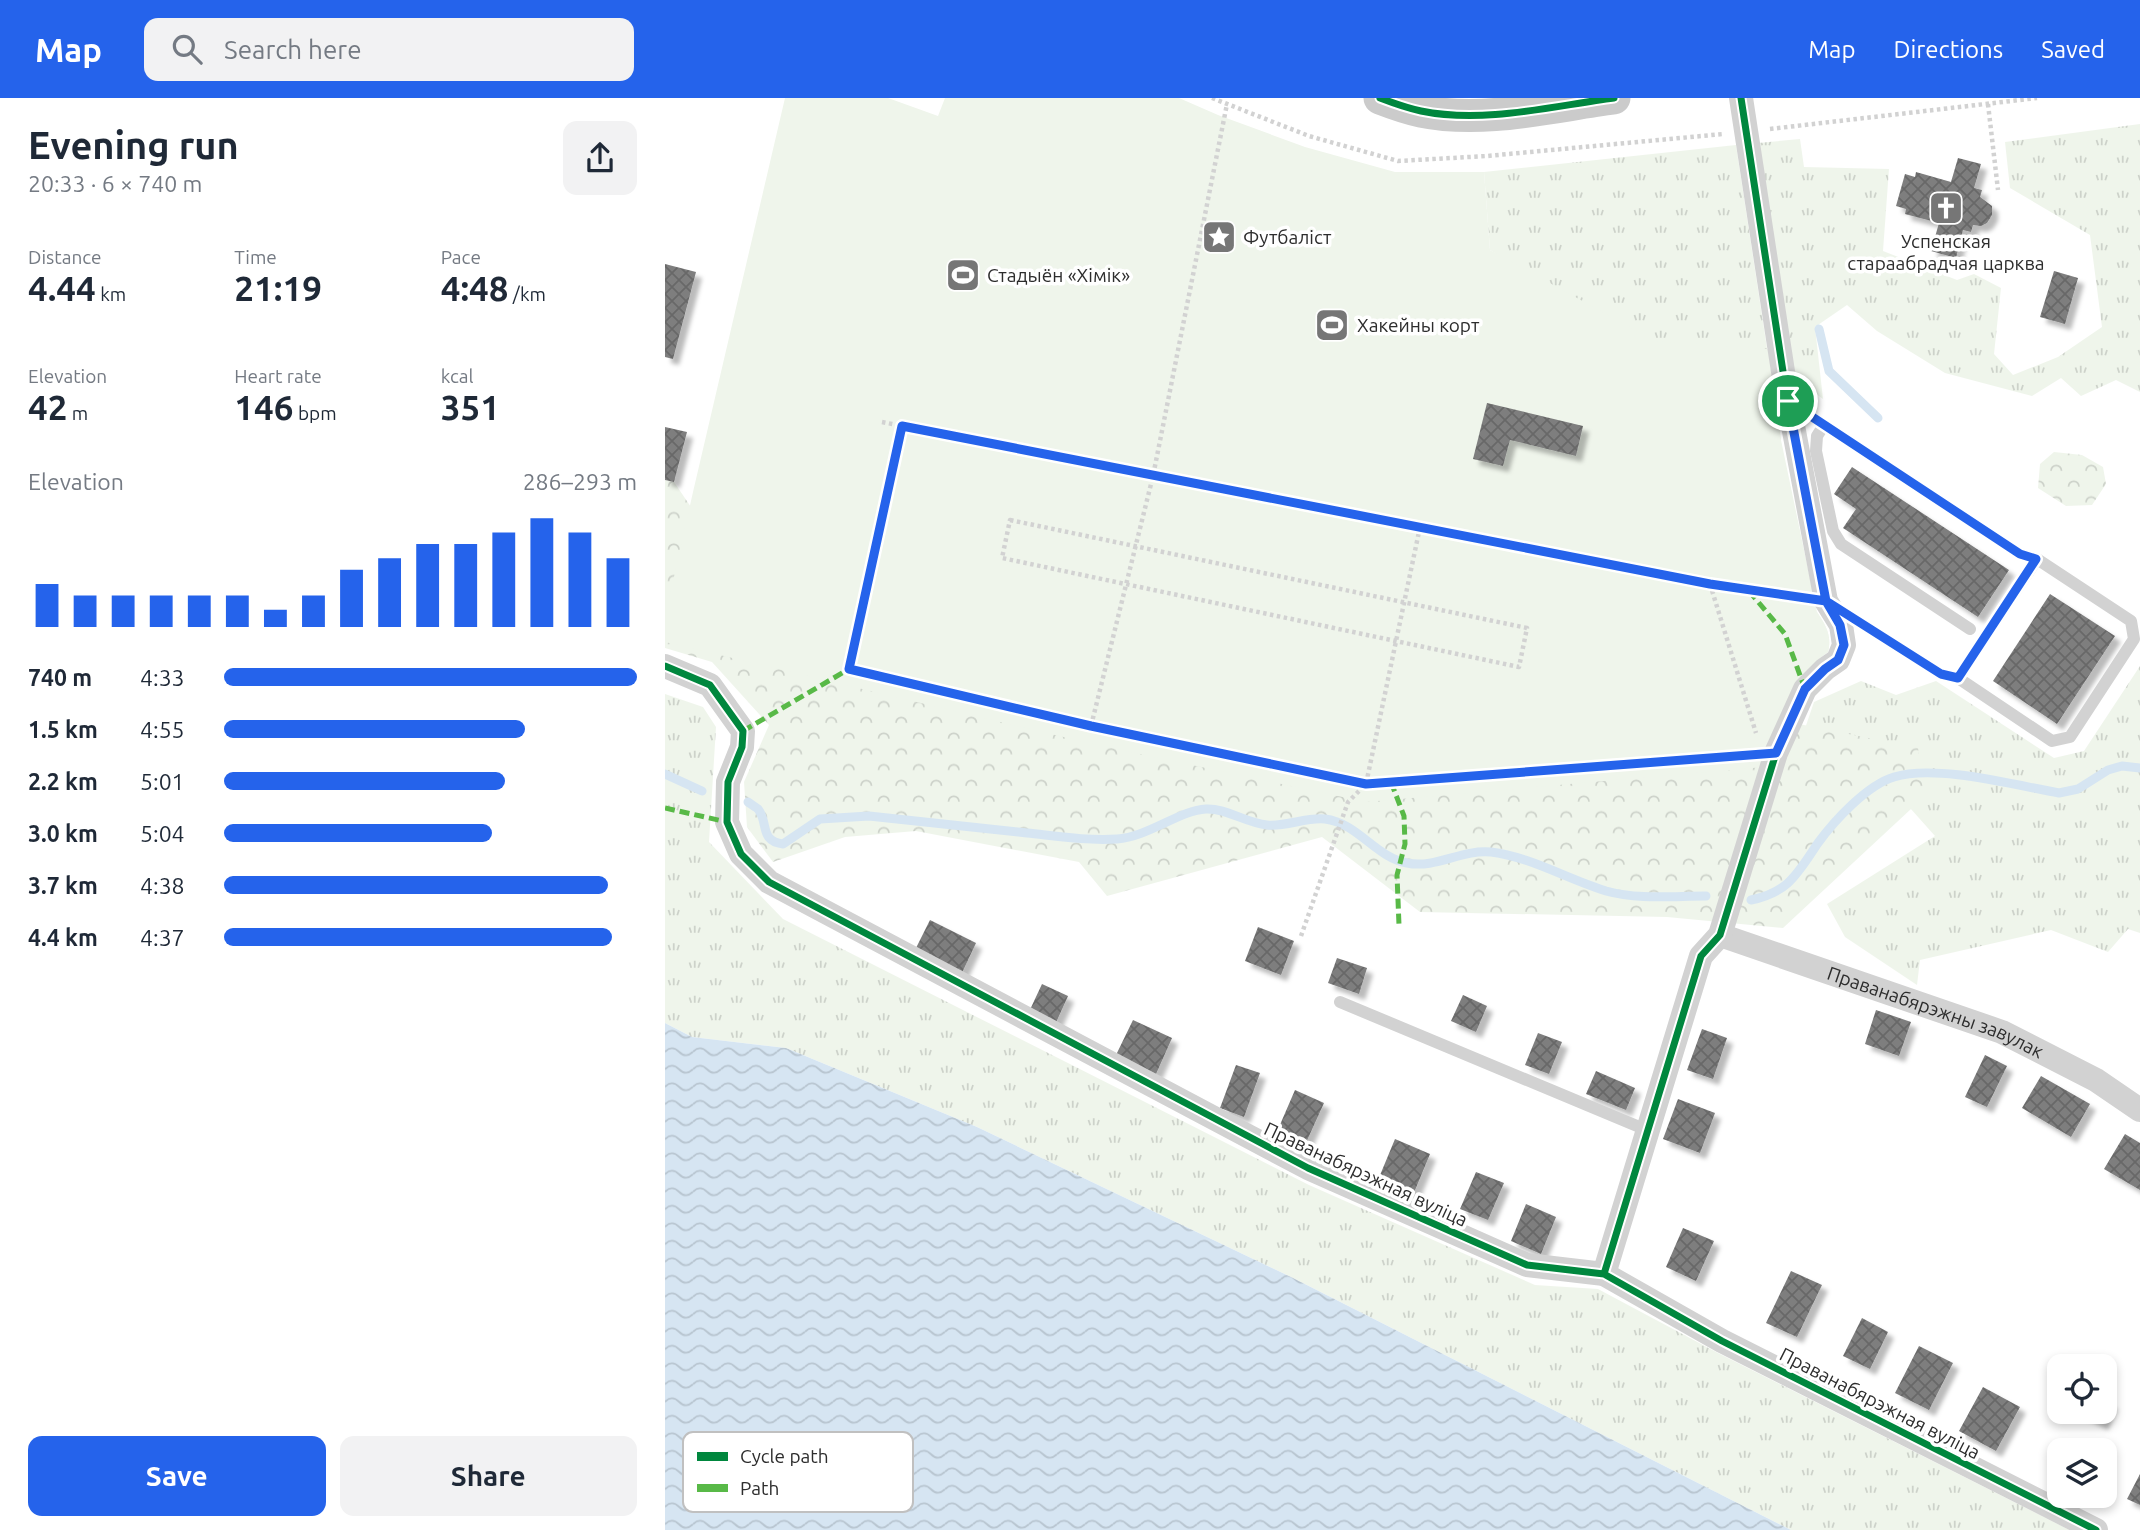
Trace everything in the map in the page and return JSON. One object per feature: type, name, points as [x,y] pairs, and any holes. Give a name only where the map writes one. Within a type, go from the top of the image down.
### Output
[{"type":"main road","points":[[1380,98],[1421,111],[1458,106],[1499,114],[1614,98]]},
{"type":"street","points":[[1604,1274],[1701,956],[1720,934],[1769,753],[1805,689],[1838,660],[1844,645],[1840,625],[1826,601],[1788,401],[1741,98]]},
{"type":"street","name":"Праванабярэжная вуліца","points":[[665,666],[709,685],[743,731],[742,747],[729,782],[727,822],[741,854],[769,882],[1308,1168],[1527,1265],[1604,1274],[1722,1341],[2096,1530]]},
{"type":"street","name":"Праванабярэжны завулак","points":[[1720,934],[2002,1032],[2096,1080],[2140,1110]]},
{"type":"lane","points":[[1788,401],[2020,554],[2036,559],[2131,621],[2134,639],[2070,737],[2052,741],[1958,678],[1941,674],[1826,601]]},
{"type":"lane","points":[[1825,425],[1817,436],[1816,451],[1832,531],[1841,544],[1970,629]]},
{"type":"lane","points":[[1958,678],[2036,559]]},
{"type":"lane","points":[[1340,1002],[1649,1131]]},
{"type":"path","points":[[1212,98],[1309,136],[1398,160],[1487,156],[1745,132],[2037,98]]},
{"type":"path","points":[[1091,726],[1153,476],[1227,104]]},
{"type":"path","points":[[1989,104],[1998,190]]},
{"type":"path","points":[[882,422],[1710,584],[1826,601]]},
{"type":"path","points":[[902,426],[849,669],[1091,726],[1366,784],[1769,753],[1710,584]]},
{"type":"path","points":[[1010,520],[1136,546],[1527,628],[1519,667],[1002,558],[1010,520]]},
{"type":"path","points":[[1301,936],[1348,802],[1366,784],[1420,527]]},
{"type":"green space","points":[[785,98],[888,98],[938,116],[945,98],[1179,98],[1305,147],[1395,172],[1484,172],[1490,250],[1655,341],[1768,349],[1781,440],[1817,612],[1829,641],[1828,652],[1805,675],[1788,704],[1764,767],[1366,802],[1093,744],[665,642],[665,617]]},
{"type":"green space","points":[[2140,124],[2140,392],[2116,380],[2081,396],[2061,378],[2032,396],[1945,373],[1877,331],[1847,305],[1815,327],[1823,399],[1794,378],[1758,143],[1800,139],[1804,167],[1889,169],[1883,251],[1957,280],[1974,274],[2001,288],[1994,354],[2013,375],[2058,357],[2102,327],[2090,235],[2010,188],[2005,142]]},
{"type":"green space","points":[[1736,145],[1781,440],[1490,250],[1484,172]]},
{"type":"green space","points":[[2054,452],[2082,455],[2103,467],[2106,484],[2092,505],[2066,506],[2038,488],[2040,464]]},
{"type":"green space","points":[[665,480],[674,482],[693,510],[1817,612],[1827,631],[1828,652],[1817,659],[1765,717],[1918,748],[1925,796],[1783,928],[1667,917],[1420,912],[1322,837],[1107,896],[1079,862],[916,831],[845,837],[773,862],[747,827],[744,782],[769,725],[712,662],[665,648]]},
{"type":"green space","points":[[2140,666],[2140,933],[2128,929],[2108,952],[2051,930],[1920,960],[1917,985],[1845,937],[1827,904],[1935,836],[1902,799],[1761,858],[1814,702],[1861,681],[1896,695],[1936,681],[2054,758],[2084,751]]},
{"type":"green space","points":[[665,694],[703,707],[716,727],[709,842],[783,919],[1309,1185],[1535,1285],[1598,1289],[1718,1353],[2070,1530],[1791,1530],[1291,1277],[977,1127],[786,1048],[692,1037],[665,1023]]},
{"type":"water","points":[[665,1023],[692,1037],[786,1048],[977,1127],[1291,1277],[1791,1530],[665,1530]]},
{"type":"building","name":"Успенская стараабрадчая царква","points":[[1958,158],[1981,164],[1974,188],[1982,190],[1980,197],[1992,206],[1992,215],[1987,223],[1981,226],[1973,225],[1971,232],[1963,230],[1956,258],[1931,251],[1939,223],[1905,214],[1906,209],[1896,206],[1905,174],[1915,177],[1916,172],[1951,182]]},
{"type":"building","points":[[665,264],[696,272],[673,359],[665,357]]},
{"type":"building","points":[[2054,271],[2078,278],[2065,324],[2040,317]]},
{"type":"building","points":[[1487,403],[1583,426],[1576,456],[1510,440],[1503,466],[1473,459]]},
{"type":"building","points":[[665,427],[687,432],[674,482],[665,480]]},
{"type":"building","points":[[1852,467],[2009,570],[1978,617],[1843,528],[1856,509],[1834,494]]},
{"type":"building","points":[[2050,594],[2115,636],[2057,724],[1993,681]]},
{"type":"building","points":[[930,920],[976,943],[960,977],[913,954]]},
{"type":"building","points":[[1258,927],[1294,941],[1281,975],[1245,961]]},
{"type":"building","points":[[1337,958],[1367,968],[1359,994],[1328,983]]},
{"type":"building","points":[[1042,984],[1068,996],[1054,1027],[1028,1014]]},
{"type":"building","points":[[1463,995],[1487,1006],[1476,1032],[1451,1021]]},
{"type":"building","points":[[1876,1010],[1911,1022],[1899,1056],[1865,1044]]},
{"type":"building","points":[[1133,1020],[1172,1038],[1156,1074],[1116,1055]]},
{"type":"building","points":[[1702,1029],[1727,1038],[1713,1079],[1687,1070]]},
{"type":"building","points":[[1538,1033],[1562,1042],[1549,1074],[1525,1065]]},
{"type":"building","points":[[1985,1055],[2007,1066],[1987,1107],[1965,1097]]},
{"type":"building","points":[[1236,1065],[1260,1073],[1244,1117],[1220,1108]]},
{"type":"building","points":[[1596,1071],[1635,1088],[1626,1110],[1586,1094]]},
{"type":"building","points":[[2041,1076],[2090,1104],[2071,1137],[2022,1108]]},
{"type":"building","points":[[1295,1090],[1324,1103],[1304,1147],[1276,1134]]},
{"type":"building","points":[[1678,1099],[1715,1113],[1700,1153],[1663,1139]]},
{"type":"building","points":[[2125,1134],[2140,1143],[2140,1190],[2104,1169]]},
{"type":"building","points":[[1395,1139],[1430,1154],[1413,1195],[1378,1180]]},
{"type":"building","points":[[1476,1172],[1504,1183],[1488,1220],[1460,1209]]},
{"type":"building","points":[[1526,1204],[1556,1217],[1541,1254],[1511,1241]]},
{"type":"building","points":[[1683,1228],[1714,1241],[1696,1281],[1666,1267]]},
{"type":"building","points":[[1791,1271],[1822,1285],[1797,1337],[1766,1323]]},
{"type":"building","points":[[1862,1318],[1888,1332],[1870,1369],[1843,1356]]},
{"type":"building","points":[[1919,1346],[1953,1363],[1929,1410],[1895,1393]]},
{"type":"building","points":[[1983,1387],[2020,1407],[1996,1451],[1959,1431]]},
{"type":"building","points":[[2140,1474],[2140,1505],[2127,1499]]},
{"type":"waterway","points":[[1819,329],[1829,371],[1878,418]]},
{"type":"waterway","points":[[1751,900],[1764,897],[1783,887],[1798,873],[1818,843],[1842,815],[1862,796],[1894,777],[1911,774],[1953,774],[2059,793],[2078,789],[2108,770],[2122,766],[2140,768]]},
{"type":"waterway","points":[[665,774],[702,791]]},
{"type":"waterway","points":[[748,802],[761,814],[767,835],[775,842],[783,844],[820,819],[869,816],[1072,838],[1106,839],[1140,834],[1185,814],[1206,809],[1267,825],[1325,819],[1347,827],[1385,854],[1407,863],[1428,863],[1470,853],[1491,852],[1535,863],[1618,894],[1656,897],[1706,896]]},
{"type":"marked path","points":[[1749,591],[1785,634],[1805,689]]},
{"type":"marked path","points":[[743,731],[849,669]]},
{"type":"marked path","points":[[1391,782],[1404,816],[1405,844],[1397,875],[1399,925]]},
{"type":"marked path","points":[[665,808],[727,822]]},
{"type":"cycle path","points":[[1380,98],[1421,111],[1469,116],[1614,98]]},
{"type":"cycle path","points":[[1604,1274],[1701,956],[1720,935],[1776,753],[1805,689],[1838,660],[1844,645],[1841,625],[1826,601],[1784,378],[1741,98]]},
{"type":"cycle path","points":[[665,666],[710,685],[743,731],[742,747],[728,782],[727,822],[741,854],[769,882],[1308,1168],[1527,1265],[1604,1274],[1722,1341],[2096,1530]]},
{"type":"place","name":"Успенская стараабрадчая царква","points":[[1946,208]]},
{"type":"place","name":"Футбаліст","points":[[1219,237]]},
{"type":"place","name":"Стадыён «Хімік»","points":[[963,275]]},
{"type":"place","name":"Хакейны корт","points":[[1332,325]]},
{"type":"route","points":[[1788,401],[1826,601],[1710,584],[902,426],[849,669],[1091,726],[1366,784],[1776,753],[1805,689],[1838,660],[1844,645],[1840,625],[1826,601],[1941,674],[1958,678],[2036,559],[2020,554],[1788,401]]}]
